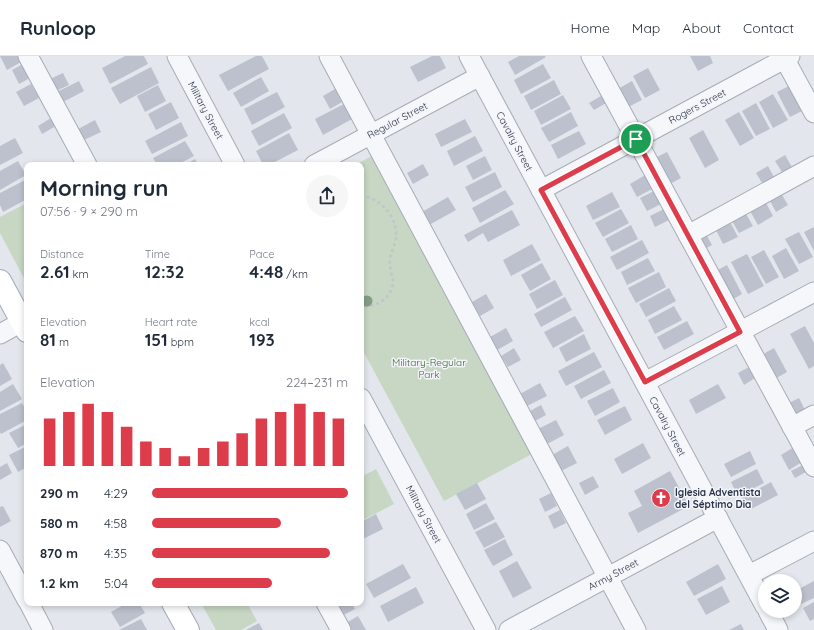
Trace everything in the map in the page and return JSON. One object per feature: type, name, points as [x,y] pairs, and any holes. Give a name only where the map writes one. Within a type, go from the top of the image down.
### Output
[{"type":"main road","points":[[0,281],[24,322]]},
{"type":"main road","points":[[176,606],[188,630]]},
{"type":"street","points":[[28,56],[85,162]]},
{"type":"street","name":"Military Street","points":[[177,56],[233,162]]},
{"type":"street","points":[[329,56],[636,630]]},
{"type":"street","name":"Cavalry Street","points":[[469,56],[758,592]]},
{"type":"street","points":[[591,56],[814,467]]},
{"type":"street","points":[[786,57],[814,113]]},
{"type":"street","name":"Rogers Street","points":[[541,190],[786,57]]},
{"type":"street","name":"Regular Street","points":[[320,162],[480,76]]},
{"type":"street","points":[[688,235],[814,166]]},
{"type":"street","points":[[645,382],[814,292]]},
{"type":"street","points":[[0,334],[24,324]]},
{"type":"street","name":"Military Street","points":[[364,404],[486,630]]},
{"type":"street","points":[[792,427],[814,416]]},
{"type":"street","name":"Army Street","points":[[510,630],[718,518]]},
{"type":"street","points":[[749,575],[814,540]]},
{"type":"street","points":[[0,550],[24,594]]},
{"type":"street","points":[[31,606],[43,630]]},
{"type":"street","points":[[328,606],[341,630]]},
{"type":"street","points":[[772,618],[778,630]]},
{"type":"path","points":[[364,196],[377,201],[387,209],[392,217],[396,235],[395,244],[390,259],[393,282],[391,291],[382,302],[373,306],[364,306]]},
{"type":"green space","name":"Military-Regular Park","points":[[372,156],[532,454],[444,501],[364,353],[364,162],[361,162]]},
{"type":"green space","points":[[24,205],[24,278],[0,233],[0,217]]},
{"type":"green space","points":[[376,469],[394,504],[364,519],[364,475]]},
{"type":"green space","points":[[203,606],[249,606],[257,621],[241,630],[216,630]]},
{"type":"building","points":[[0,56],[18,56],[21,62],[7,70]]},
{"type":"building","points":[[125,56],[144,56],[148,64],[110,84],[102,68]]},
{"type":"building","points":[[256,56],[262,56],[269,69],[228,91],[219,75]]},
{"type":"building","points":[[432,56],[440,56],[446,68],[418,82],[410,67]]},
{"type":"building","points":[[519,56],[546,57],[515,75],[508,62]]},
{"type":"building","points":[[690,56],[710,56],[713,63],[698,71]]},
{"type":"building","points":[[23,64],[30,78],[19,84],[12,70]]},
{"type":"building","points":[[543,64],[551,78],[521,94],[514,80]]},
{"type":"building","points":[[151,67],[159,83],[120,104],[111,88]]},
{"type":"building","points":[[648,68],[660,90],[645,98],[633,76]]},
{"type":"building","points":[[63,73],[69,85],[56,91],[50,79]]},
{"type":"building","points":[[261,77],[269,91],[241,107],[233,93]]},
{"type":"building","points":[[554,80],[561,94],[531,110],[524,96]]},
{"type":"building","points":[[79,81],[84,91],[63,102],[57,92]]},
{"type":"building","points":[[632,81],[642,100],[626,108],[616,90]]},
{"type":"building","points":[[31,84],[39,98],[24,106],[16,92]]},
{"type":"building","points":[[158,85],[166,101],[145,112],[137,96]]},
{"type":"building","points":[[791,85],[804,110],[790,117],[777,92]]},
{"type":"building","points":[[335,89],[342,102],[330,109],[323,96]]},
{"type":"building","points":[[277,92],[285,107],[252,125],[244,109]]},
{"type":"building","points":[[773,94],[788,120],[773,128],[759,102]]},
{"type":"building","points":[[563,95],[571,109],[541,125],[534,111]]},
{"type":"building","points":[[601,96],[606,103],[594,110],[589,103]]},
{"type":"building","points":[[171,102],[179,118],[156,130],[148,114]]},
{"type":"building","points":[[756,103],[770,129],[756,136],[742,111]]},
{"type":"building","points":[[344,104],[352,119],[323,135],[315,119]]},
{"type":"building","points":[[571,112],[578,126],[549,142],[541,128]]},
{"type":"building","points":[[739,112],[754,138],[740,146],[725,120]]},
{"type":"building","points":[[284,113],[292,128],[259,146],[251,131]]},
{"type":"building","points":[[51,118],[56,126],[42,134],[38,126]]},
{"type":"building","points":[[465,119],[472,132],[441,147],[435,134]]},
{"type":"building","points":[[95,120],[101,132],[84,140],[78,129]]},
{"type":"building","points":[[181,122],[188,136],[152,154],[145,141]]},
{"type":"building","points":[[703,130],[719,160],[705,168],[689,138]]},
{"type":"building","points":[[579,131],[586,144],[558,159],[551,145]]},
{"type":"building","points":[[289,133],[298,150],[275,162],[262,162],[256,151]]},
{"type":"building","points":[[475,136],[483,151],[454,166],[447,151]]},
{"type":"building","points":[[15,138],[23,153],[0,165],[0,146]]},
{"type":"building","points":[[185,141],[194,156],[183,162],[155,162],[153,158]]},
{"type":"building","points":[[667,152],[681,178],[668,185],[653,159]]},
{"type":"building","points":[[785,155],[792,167],[782,172],[775,161]]},
{"type":"building","points":[[485,156],[492,170],[473,180],[466,166]]},
{"type":"building","points":[[18,161],[24,172],[24,176],[0,190],[0,171]]},
{"type":"building","points":[[423,164],[429,175],[413,184],[407,173]]},
{"type":"building","points":[[768,166],[774,177],[762,183],[756,173]]},
{"type":"building","points":[[495,172],[502,187],[473,202],[465,187]]},
{"type":"building","points":[[647,174],[654,188],[637,197],[630,184]]},
{"type":"building","points":[[24,181],[24,201],[3,212],[0,205],[0,193]]},
{"type":"building","points":[[505,190],[514,204],[480,223],[472,208]]},
{"type":"building","points":[[654,191],[661,204],[647,211],[640,198]]},
{"type":"building","points":[[612,192],[620,207],[593,220],[586,206]]},
{"type":"building","points":[[782,195],[788,205],[776,212],[770,201]]},
{"type":"building","points":[[448,197],[456,210],[429,225],[422,212]]},
{"type":"building","points":[[766,203],[773,216],[758,225],[750,211]]},
{"type":"building","points":[[621,209],[629,223],[603,237],[595,223]]},
{"type":"building","points":[[664,209],[669,220],[655,227],[650,216]]},
{"type":"building","points":[[512,210],[520,225],[488,242],[483,233],[468,242],[464,235]]},
{"type":"building","points":[[746,214],[753,226],[739,233],[732,221]]},
{"type":"building","points":[[730,222],[738,237],[723,244],[716,230]]},
{"type":"building","points":[[631,225],[638,239],[612,252],[605,239]]},
{"type":"building","points":[[814,227],[814,251],[804,232]]},
{"type":"building","points":[[799,232],[813,257],[799,264],[785,239]]},
{"type":"building","points":[[706,234],[712,245],[703,250],[697,239]]},
{"type":"building","points":[[642,240],[649,253],[617,270],[610,257]]},
{"type":"building","points":[[532,244],[541,260],[511,276],[503,260]]},
{"type":"building","points":[[786,248],[799,271],[784,279],[772,256]]},
{"type":"building","points":[[764,250],[779,277],[766,284],[751,257]]},
{"type":"building","points":[[747,254],[764,286],[748,294],[731,262]]},
{"type":"building","points":[[648,258],[655,271],[627,285],[621,272]]},
{"type":"building","points":[[542,263],[551,279],[530,291],[521,275]]},
{"type":"building","points":[[727,265],[742,294],[730,301],[714,272]]},
{"type":"building","points":[[659,272],[666,287],[636,303],[628,288]]},
{"type":"building","points":[[555,280],[563,295],[537,309],[529,294]]},
{"type":"building","points":[[669,288],[676,301],[646,317],[639,304]]},
{"type":"building","points":[[486,294],[494,308],[480,316],[472,302]]},
{"type":"building","points":[[565,297],[572,310],[541,327],[534,314]]},
{"type":"building","points":[[674,306],[682,320],[655,334],[648,320]]},
{"type":"building","points":[[575,316],[584,331],[553,348],[544,332]]},
{"type":"building","points":[[687,321],[694,334],[664,350],[657,337]]},
{"type":"building","points":[[805,326],[814,343],[814,366],[809,369],[790,334]]},
{"type":"building","points":[[506,328],[513,341],[497,350],[490,337]]},
{"type":"building","points":[[584,334],[591,349],[566,362],[559,348]]},
{"type":"building","points":[[514,348],[521,360],[508,367],[501,356]]},
{"type":"building","points":[[774,348],[787,372],[773,380],[760,356]]},
{"type":"building","points":[[594,352],[602,367],[566,386],[558,371]]},
{"type":"building","points":[[3,363],[12,379],[0,386],[0,365]]},
{"type":"building","points":[[749,367],[755,378],[744,385],[738,373]]},
{"type":"building","points":[[604,370],[611,383],[581,399],[574,386]]},
{"type":"building","points":[[540,383],[547,396],[527,406],[520,394]]},
{"type":"building","points":[[13,384],[22,399],[0,411],[0,392]]},
{"type":"building","points":[[718,384],[726,398],[696,414],[689,400]]},
{"type":"building","points":[[613,388],[620,402],[595,416],[587,401]]},
{"type":"building","points":[[799,398],[805,410],[794,416],[787,404]]},
{"type":"building","points":[[22,403],[24,407],[24,422],[1,434],[0,414]]},
{"type":"building","points":[[541,405],[546,415],[535,421],[530,411]]},
{"type":"building","points":[[625,406],[632,420],[605,435],[597,420]]},
{"type":"building","points":[[556,420],[564,435],[547,444],[538,429]]},
{"type":"building","points":[[24,426],[24,445],[18,448],[9,433]]},
{"type":"building","points":[[643,443],[651,458],[622,474],[614,459]]},
{"type":"building","points":[[568,446],[577,463],[561,471],[552,455]]},
{"type":"building","points":[[794,447],[802,462],[789,470],[781,455]]},
{"type":"building","points":[[24,448],[24,469],[18,472],[9,455]]},
{"type":"building","points":[[750,451],[756,464],[731,477],[724,464]]},
{"type":"building","points":[[7,463],[12,473],[0,480],[0,467]]},
{"type":"building","points":[[803,465],[806,472],[795,478],[791,471]]},
{"type":"building","points":[[757,469],[764,483],[738,496],[731,482]]},
{"type":"building","name":"Iglesia Adventista del Séptimo Dia","points":[[670,471],[689,506],[638,533],[628,513],[642,506],[634,491]]},
{"type":"building","points":[[593,476],[599,487],[585,495],[579,483]]},
{"type":"building","points":[[771,482],[778,495],[749,510],[742,498]]},
{"type":"building","points":[[477,483],[486,499],[465,510],[456,494]]},
{"type":"building","points":[[551,493],[557,506],[545,512],[539,499]]},
{"type":"building","points":[[486,503],[495,519],[474,530],[466,514]]},
{"type":"building","points":[[3,506],[11,521],[0,527],[0,507]]},
{"type":"building","points":[[560,510],[566,523],[554,529],[548,516]]},
{"type":"building","points":[[376,514],[383,529],[364,538],[364,520]]},
{"type":"building","points":[[496,522],[505,537],[484,548],[475,532]]},
{"type":"building","points":[[505,539],[513,555],[493,566],[484,550]]},
{"type":"building","points":[[517,561],[532,588],[513,598],[499,571]]},
{"type":"building","points":[[403,564],[411,578],[374,598],[366,584]]},
{"type":"building","points":[[718,564],[726,579],[694,596],[686,582]]},
{"type":"building","points":[[814,581],[814,598],[802,604],[802,587]]},
{"type":"building","points":[[722,586],[730,602],[706,615],[697,599]]},
{"type":"building","points":[[416,587],[424,603],[388,622],[380,606]]},
{"type":"building","points":[[814,602],[814,619],[810,621],[803,608]]},
{"type":"building","points":[[122,606],[141,606],[145,613],[120,627],[111,612]]},
{"type":"building","points":[[334,606],[353,606],[355,609],[340,617]]},
{"type":"building","points":[[358,616],[366,630],[346,630],[343,625]]},
{"type":"building","points":[[141,619],[147,630],[119,630]]},
{"type":"building","points":[[259,623],[263,630],[246,630]]},
{"type":"building","points":[[741,624],[744,630],[729,630]]},
{"type":"place","name":"Iglesia Adventista del Séptimo Dia","points":[[661,498]]},
{"type":"route","points":[[636,139],[740,332],[645,382],[541,190],[636,139]]}]
